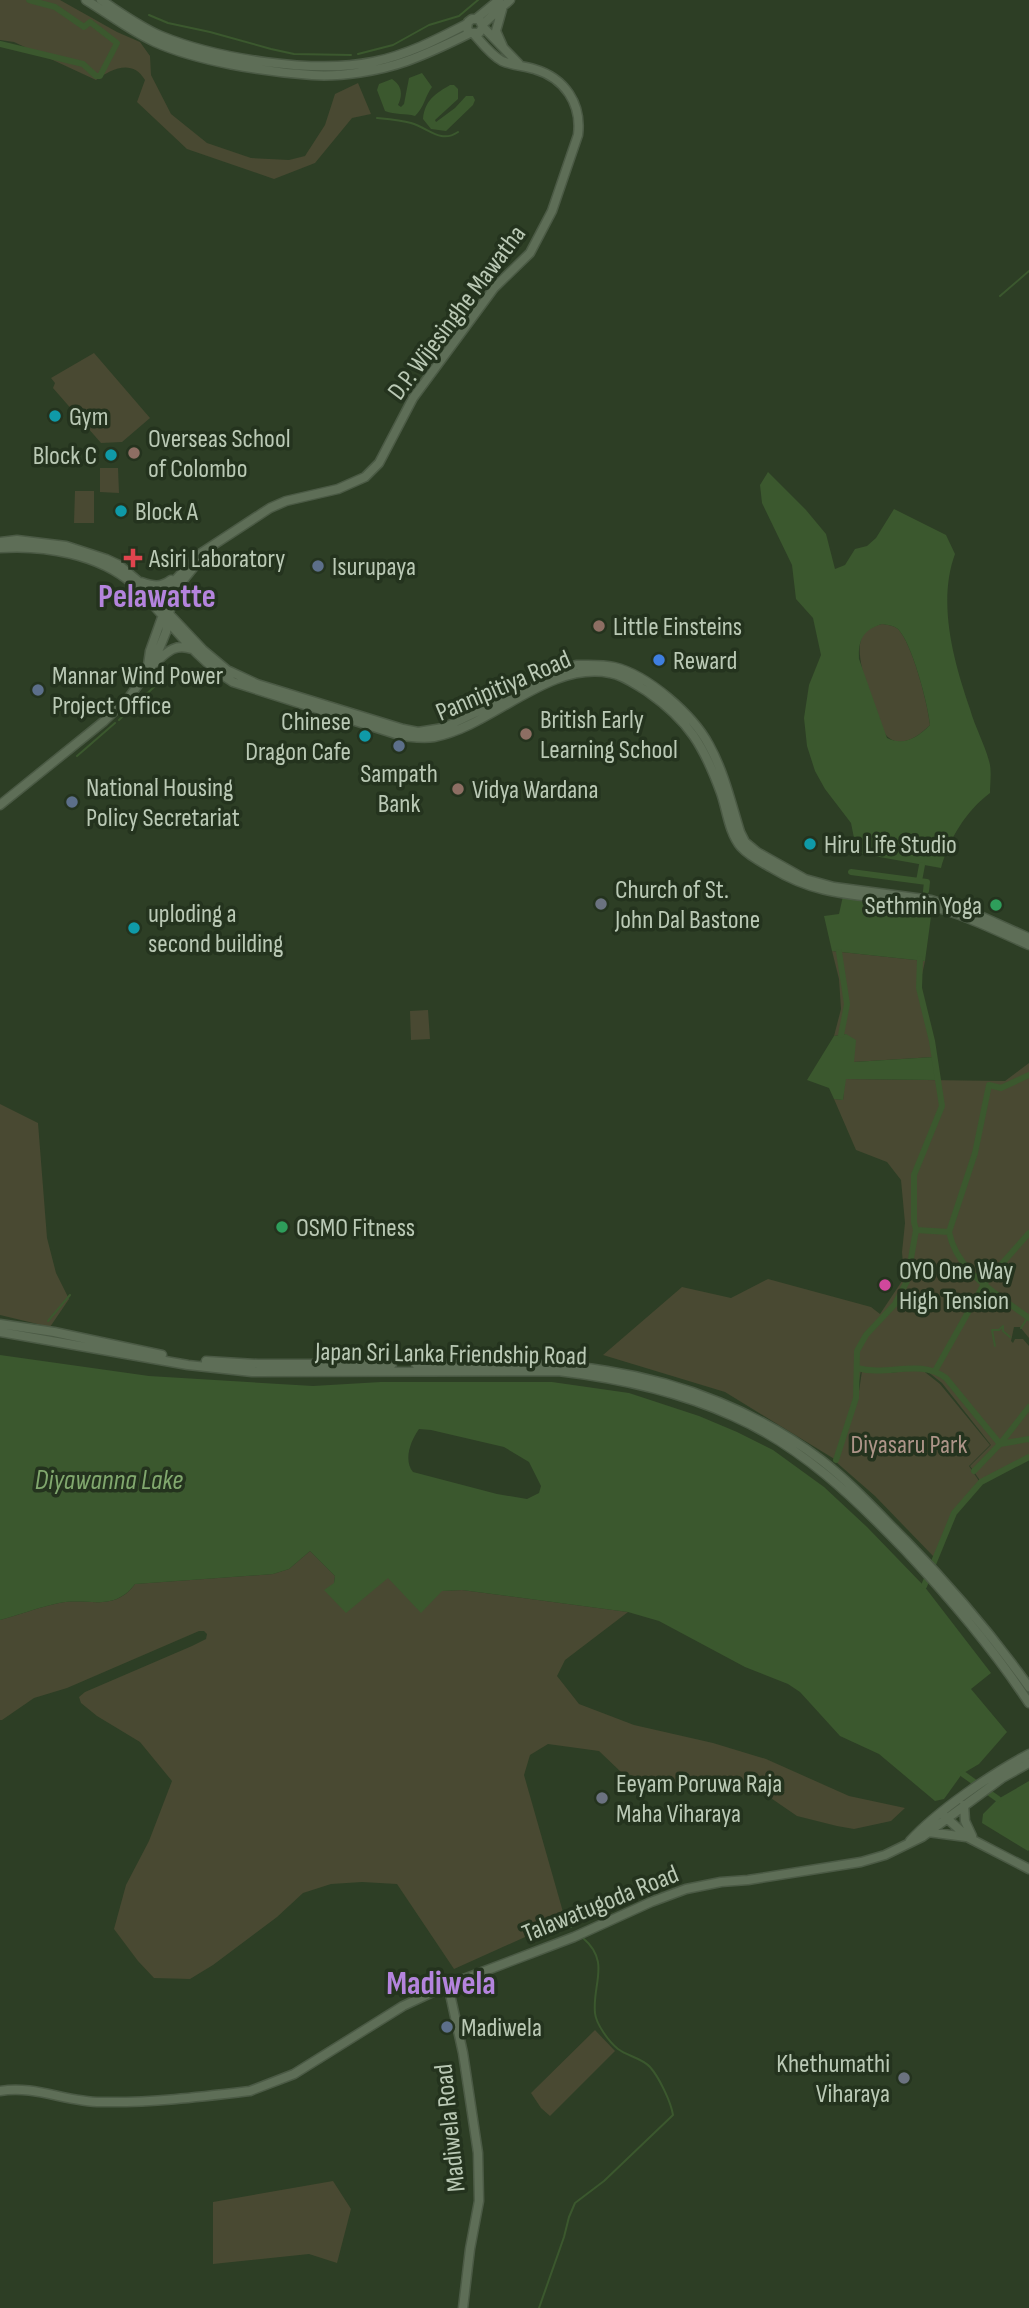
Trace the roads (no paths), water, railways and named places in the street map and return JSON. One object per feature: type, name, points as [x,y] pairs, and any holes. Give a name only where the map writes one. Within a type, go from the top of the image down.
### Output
[{"type":"main road","points":[[86,0],[138,33],[176,49],[233,64],[314,75],[358,72],[405,62],[471,30]]},
{"type":"main road","points":[[101,0],[142,26],[180,42],[235,56],[314,67],[374,62],[471,30],[479,33],[481,23],[501,3],[510,0]]},
{"type":"main road","points":[[501,3],[496,31],[505,50]]},
{"type":"main road","points":[[471,30],[472,19],[481,23]]},
{"type":"main road","name":"D.P. Wijesinghe Mawatha","points":[[481,23],[519,64]]},
{"type":"main road","name":"D.P. Wijesinghe Mawatha","points":[[167,616],[170,586],[177,575],[198,555],[270,508],[286,501],[338,489],[365,477],[379,463],[413,398],[489,294],[530,253],[552,211],[578,135],[580,120],[575,104],[564,85],[548,75],[503,61],[471,30]]},
{"type":"main road","points":[[0,542],[17,540],[76,548],[119,565],[138,581],[167,616]]},
{"type":"main road","points":[[0,548],[17,547],[66,553],[108,567],[134,585],[167,616]]},
{"type":"main road","name":"D.P. Wijesinghe Mawatha","points":[[167,616],[176,589],[203,559],[206,551]]},
{"type":"main road","points":[[138,581],[162,586],[177,575]]},
{"type":"main road","points":[[153,664],[167,616]]},
{"type":"main road","points":[[147,672],[150,651],[167,616]]},
{"type":"main road","name":"Pannipitiya Road","points":[[167,616],[192,649],[217,672],[233,682],[390,732],[418,738],[433,737],[464,727],[578,671],[614,673],[668,706],[684,720],[702,746],[734,835],[740,846],[753,857],[802,885],[832,893],[930,906],[975,921],[1029,945]]},
{"type":"main road","name":"Pannipitiya Road","points":[[167,616],[227,670],[257,684],[418,732],[432,731],[461,720],[576,665],[599,664],[617,667],[659,691],[689,716],[715,757],[740,832],[745,842],[757,852],[805,879],[834,887],[931,900],[978,915],[1029,938]]},
{"type":"main road","points":[[0,805],[103,722],[130,696],[153,664],[174,648],[184,646],[192,649]]},
{"type":"main road","name":"Japan Sri Lanka Friendship Road","points":[[0,1324],[54,1332],[189,1360],[285,1365],[559,1365],[607,1370],[660,1382],[740,1410],[820,1459],[849,1483],[997,1644],[1029,1687]]},
{"type":"main road","name":"Japan Sri Lanka Friendship Road","points":[[0,1332],[166,1361],[252,1372],[558,1371],[602,1376],[677,1395],[735,1417],[813,1462],[922,1563]]},
{"type":"main road","name":"Japan Sri Lanka Friendship Road","points":[[936,1578],[1003,1664],[1029,1703]]},
{"type":"main road","name":"Talawatugoda Road","points":[[908,1843],[1029,1755]]},
{"type":"main road","name":"Talawatugoda Road","points":[[1000,1775],[1029,1763]]},
{"type":"main road","name":"Talawatugoda Road","points":[[0,2091],[23,2088],[83,2101],[148,2102],[250,2091],[295,2074],[385,2016],[448,1985],[574,1937],[651,1902],[686,1889],[861,1862],[885,1855],[928,1832],[946,1814],[964,1805],[975,1793]]},
{"type":"main road","points":[[964,1805],[965,1821],[971,1837]]},
{"type":"main road","points":[[946,1814],[981,1844],[1029,1869]]},
{"type":"main road","points":[[928,1832],[971,1837]]},
{"type":"main road","name":"Madiwela Road","points":[[448,1985],[463,2053],[478,2153],[479,2201],[463,2308]]},
{"type":"water","points":[[422,73],[432,87],[415,116],[385,111],[377,90],[379,84],[392,79],[398,84],[401,97],[398,105],[401,107],[409,78]]},
{"type":"water","points":[[450,85],[458,89],[458,99],[435,120],[436,122],[466,96],[473,96],[473,105],[446,131],[431,129],[423,119],[428,102]]},
{"type":"water","points":[[768,472],[806,510],[826,534],[835,569],[845,565],[855,549],[867,546],[876,538],[894,509],[946,535],[955,554],[948,592],[953,652],[991,772],[990,793],[973,808],[960,826],[941,868],[857,853],[851,823],[815,771],[807,746],[804,718],[809,685],[821,655],[813,618],[796,599],[792,565],[762,503],[760,485]],"holes":[[[882,624],[898,629],[909,647],[929,715],[930,725],[920,734],[905,741],[887,738],[859,659],[863,637],[870,629]]]},
{"type":"water","points":[[843,896],[932,909],[925,961],[832,951],[824,916],[839,914]]},
{"type":"water","points":[[846,1034],[856,1040],[854,1062],[934,1057],[937,1080],[846,1079],[843,1100],[834,1099],[829,1088],[807,1080],[834,1036]]},
{"type":"water","name":"Diyawanna Lake","points":[[0,1355],[149,1376],[313,1386],[381,1382],[552,1382],[629,1393],[699,1416],[773,1450],[824,1487],[924,1586],[991,1673],[971,1689],[1007,1732],[979,1764],[962,1774],[944,1799],[935,1801],[879,1754],[840,1736],[800,1692],[788,1684],[745,1667],[659,1621],[628,1612],[462,1590],[442,1591],[421,1613],[388,1578],[346,1613],[324,1590],[334,1583],[335,1576],[310,1551],[289,1569],[273,1574],[135,1584],[127,1593],[109,1601],[59,1603],[0,1620]],"holes":[[[419,1429],[504,1447],[529,1462],[541,1486],[539,1493],[527,1499],[413,1472],[408,1456],[413,1439]]]},
{"type":"water","points":[[1029,1781],[1028,1851],[982,1823],[983,1814],[998,1799]]},
{"type":"waterway","points":[[0,44],[83,64],[96,76],[100,76],[117,43],[90,22],[84,27],[55,7],[29,0]]},
{"type":"waterway","points":[[358,54],[393,45],[429,25],[459,16],[478,0]]},
{"type":"waterway","points":[[149,15],[168,23],[294,54],[351,55]]},
{"type":"waterway","points":[[377,118],[411,123],[440,136],[458,132]]},
{"type":"waterway","points":[[1000,296],[1029,271]]},
{"type":"waterway","points":[[119,720],[154,687]]},
{"type":"waterway","points":[[77,756],[115,723]]},
{"type":"waterway","points":[[919,881],[922,865]]},
{"type":"waterway","points":[[851,872],[927,882],[926,891]]},
{"type":"waterway","points":[[839,952],[847,1004],[841,1035]]},
{"type":"waterway","points":[[836,1460],[856,1398],[857,1351],[866,1335],[895,1304],[907,1281],[916,1230],[914,1175],[942,1106],[932,1041],[919,988],[920,959]]},
{"type":"waterway","points":[[1029,1075],[1001,1088],[989,1085],[975,1153],[949,1232],[953,1246],[970,1271],[1029,1318]]},
{"type":"waterway","points":[[916,1230],[949,1232]]},
{"type":"waterway","points":[[935,1371],[984,1284],[1029,1233]]},
{"type":"waterway","points":[[48,1321],[70,1295]]},
{"type":"waterway","points":[[1021,1328],[1028,1317]]},
{"type":"waterway","points":[[995,1346],[992,1330],[999,1330],[1003,1326],[1003,1331],[1010,1337]]},
{"type":"waterway","points":[[857,1368],[880,1371],[914,1368],[936,1372],[946,1378],[1000,1444],[1029,1439]]},
{"type":"waterway","points":[[974,1471],[1000,1444],[1029,1407]]},
{"type":"waterway","points":[[924,1586],[954,1513],[981,1482],[1029,1457]]},
{"type":"waterway","points":[[963,1774],[998,1799]]},
{"type":"waterway","points":[[565,1919],[571,1927]]},
{"type":"waterway","points":[[539,2308],[575,2203],[604,2181],[673,2115],[664,2090],[650,2067],[618,2049],[598,2022],[595,2013],[598,1965],[596,1956],[583,1938]]},
{"type":"place","name":"Gym","points":[[55,416]]},
{"type":"place","name":"Overseas School of Colombo","points":[[134,453]]},
{"type":"place","name":"Block C","points":[[111,455]]},
{"type":"place","name":"Block A","points":[[121,511]]},
{"type":"place","name":"Asiri Laboratory","points":[[133,558]]},
{"type":"place","name":"Isurupaya","points":[[318,566]]},
{"type":"place","name":"Little Einsteins","points":[[599,626]]},
{"type":"place","name":"Reward","points":[[659,660]]},
{"type":"place","name":"Mannar Wind Power Project Office","points":[[38,690]]},
{"type":"place","name":"British Early Learning School","points":[[526,734]]},
{"type":"place","name":"Chinese Dragon Cafe","points":[[365,736]]},
{"type":"place","name":"Sampath Bank","points":[[399,746]]},
{"type":"place","name":"Vidya Wardana","points":[[458,789]]},
{"type":"place","name":"National Housing Policy Secretariat","points":[[72,802]]},
{"type":"place","name":"Hiru Life Studio","points":[[810,844]]},
{"type":"place","name":"Church of St. John Dal Bastone","points":[[601,904]]},
{"type":"place","name":"Sethmin Yoga","points":[[996,905]]},
{"type":"place","name":"uploding a second building","points":[[134,928]]},
{"type":"place","name":"OSMO Fitness","points":[[282,1227]]},
{"type":"place","name":"OYO One Way High Tension","points":[[885,1285]]},
{"type":"place","name":"Eeyam Poruwa Raja Maha Viharaya","points":[[602,1798]]},
{"type":"place","name":"Madiwela","points":[[447,2027]]},
{"type":"place","name":"Khethumathi Viharaya","points":[[904,2078]]},
{"type":"district","name":"Pelawatte","points":[[157,595]]},
{"type":"district","name":"Madiwela","points":[[441,1982]]},
{"type":"park label","name":"Diyasaru Park","points":[[909,1444]]}]
